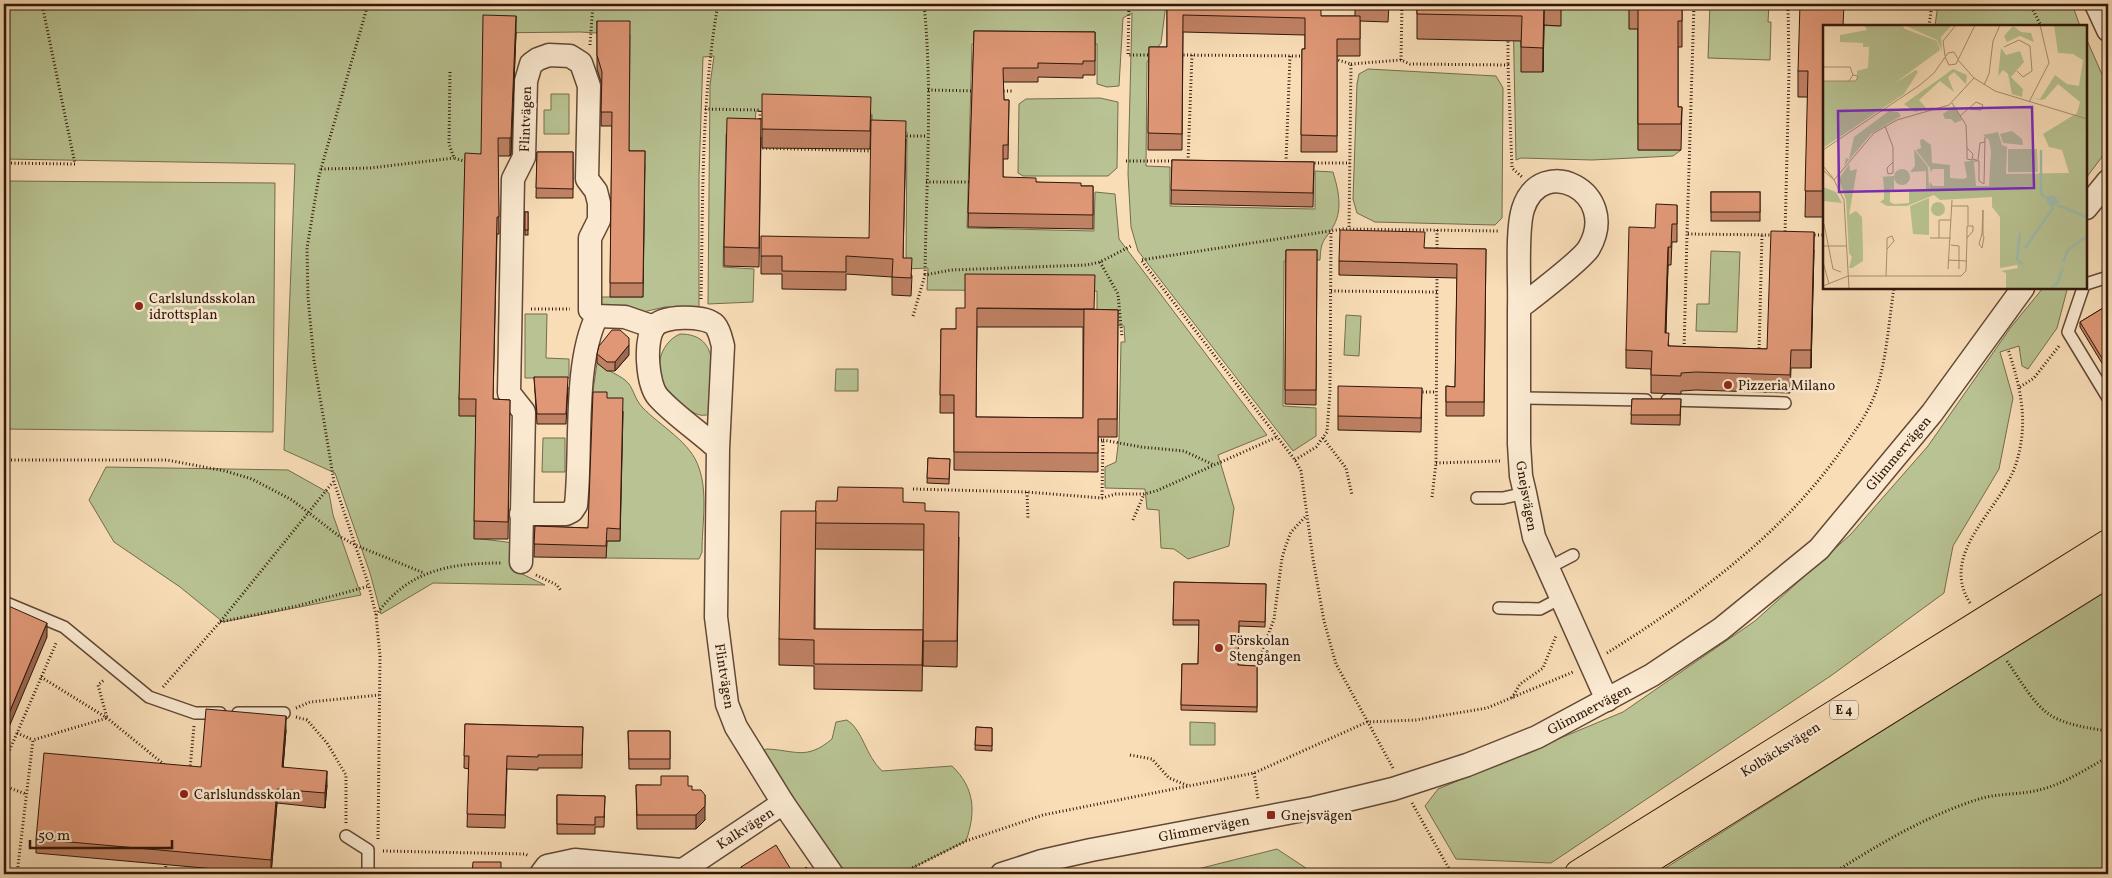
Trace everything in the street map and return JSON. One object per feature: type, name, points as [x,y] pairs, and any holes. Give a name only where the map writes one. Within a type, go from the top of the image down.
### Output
[{"type":"highway","name":"Kolbäcksvägen","points":[[1579,874],[2108,544]]},
{"type":"highway","name":"Kolbäcksvägen","points":[[1625,874],[2108,573]]},
{"type":"street","points":[[2096,4],[2108,30]]},
{"type":"street","name":"Flintvägen","points":[[521,514],[566,514],[572,511],[576,505],[584,370],[593,313],[590,238],[599,220],[599,203],[596,191],[587,179],[589,86],[581,63],[570,56],[549,55],[531,64],[526,81],[524,157],[513,179],[508,393],[524,412],[521,514],[521,562]]},
{"type":"street","points":[[1520,308],[1588,250],[1595,230],[1593,204],[1586,193],[1579,187],[1558,181],[1545,183],[1535,189]]},
{"type":"street","points":[[2087,207],[2108,181]]},
{"type":"street","name":"Gnejsvägen","points":[[1535,189],[1529,195],[1523,208],[1520,233],[1518,398],[1520,460],[1524,493],[1534,537],[1607,700]]},
{"type":"street","name":"Glimmervägen","points":[[1002,874],[1042,860],[1083,851],[1314,808],[1393,789],[1498,754],[1537,737],[1652,675],[1721,629],[1818,549],[1932,413],[2022,289]]},
{"type":"street","points":[[593,313],[625,317],[654,327],[650,339],[650,383],[657,396],[718,449]]},
{"type":"street","name":"Flintvägen","points":[[654,327],[661,321],[692,318],[705,320],[714,325],[720,334],[723,346],[718,449],[716,618],[727,704],[736,727],[783,803],[832,874]]},
{"type":"street","name":"Kalkvägen","points":[[540,874],[547,866],[557,862],[575,860],[679,872],[783,803]]},
{"type":"lane","points":[[2087,284],[2108,278]]},
{"type":"lane","points":[[2084,289],[2068,332],[2108,398]]},
{"type":"lane","points":[[1518,398],[1784,402]]},
{"type":"lane","points":[[1477,498],[1503,498],[1524,493]]},
{"type":"lane","points":[[1548,568],[1573,555]]},
{"type":"lane","points":[[1499,608],[1540,608],[1561,598]]},
{"type":"lane","points":[[4,602],[64,627],[154,698],[195,713],[284,713]]},
{"type":"lane","points":[[346,836],[368,850],[368,874]]},
{"type":"path","points":[[4,163],[75,164],[42,4]]},
{"type":"path","points":[[368,4],[321,169],[308,233],[308,297],[318,392],[334,482],[376,615],[380,656],[378,841]]},
{"type":"path","points":[[590,42],[593,4]]},
{"type":"path","points":[[702,306],[705,109],[710,44],[718,4]]},
{"type":"path","points":[[913,316],[925,276],[928,90],[927,35],[924,4]]},
{"type":"path","points":[[1129,4],[1128,55],[1155,55]]},
{"type":"path","points":[[1401,60],[1402,4]]},
{"type":"path","points":[[1684,356],[1694,4]]},
{"type":"path","points":[[1785,235],[1789,72],[1788,4]]},
{"type":"path","points":[[1929,25],[1932,4]]},
{"type":"path","points":[[2030,4],[2040,25]]},
{"type":"path","points":[[1508,31],[1512,168],[1535,189]]},
{"type":"path","points":[[1173,55],[1309,56]]},
{"type":"path","points":[[1188,161],[1192,55]]},
{"type":"path","points":[[1286,162],[1290,56]]},
{"type":"path","points":[[1327,58],[1351,64],[1401,60],[1410,64],[1508,65]]},
{"type":"path","points":[[1349,229],[1351,64]]},
{"type":"path","points":[[450,72],[449,144],[454,158]]},
{"type":"path","points":[[928,90],[985,91]]},
{"type":"path","points":[[995,91],[1014,91]]},
{"type":"path","points":[[705,109],[768,110]]},
{"type":"path","points":[[760,110],[760,129]]},
{"type":"path","points":[[900,136],[927,136]]},
{"type":"path","points":[[759,143],[759,150],[873,152],[873,144]]},
{"type":"path","points":[[321,169],[370,168],[454,158],[473,162]]},
{"type":"path","points":[[1126,161],[1198,162]]},
{"type":"path","points":[[1276,162],[1295,163]]},
{"type":"path","points":[[1304,163],[1350,163]]},
{"type":"path","points":[[926,182],[974,182]]},
{"type":"path","points":[[1397,774],[1336,664],[1324,621],[1301,471],[1295,460],[1141,260],[1349,229],[1520,233]]},
{"type":"path","points":[[1437,230],[1437,257]]},
{"type":"path","points":[[1295,460],[1316,447],[1327,432],[1330,391],[1331,231]]},
{"type":"path","points":[[1687,234],[1795,235]]},
{"type":"path","points":[[1759,358],[1762,235]]},
{"type":"path","points":[[1805,235],[1823,235]]},
{"type":"path","points":[[925,276],[951,270],[1087,265],[1100,262],[1131,246]]},
{"type":"path","points":[[1100,262],[1118,294],[1122,337]]},
{"type":"path","points":[[1432,496],[1436,463],[1437,265]]},
{"type":"path","points":[[900,874],[966,841],[1043,815],[1254,773],[1367,722],[1450,716],[1487,708],[1590,664],[1702,590],[1776,528],[1827,471],[1869,408],[1878,386],[1894,289]]},
{"type":"path","points":[[1331,291],[1437,292]]},
{"type":"path","points":[[510,309],[593,313]]},
{"type":"path","points":[[2020,386],[2034,378],[2068,332]]},
{"type":"path","points":[[1970,603],[1963,593],[1962,558],[1969,541],[2009,482],[2016,464],[2023,422],[2020,386],[2008,349]]},
{"type":"path","points":[[1330,391],[1340,391]]},
{"type":"path","points":[[1417,392],[1436,392]]},
{"type":"path","points":[[912,489],[1028,492],[1102,498],[1116,494],[1144,494],[1156,491],[1277,437]]},
{"type":"path","points":[[1323,438],[1346,468],[1352,495]]},
{"type":"path","points":[[1084,439],[1184,451],[1214,465]]},
{"type":"path","points":[[1102,498],[1103,440]]},
{"type":"path","points":[[4,460],[138,459],[193,464],[252,479],[292,500],[355,545],[424,573]]},
{"type":"path","points":[[1436,463],[1520,460]]},
{"type":"path","points":[[154,698],[220,622],[334,482]]},
{"type":"path","points":[[1028,492],[1028,519]]},
{"type":"path","points":[[1133,520],[1144,494]]},
{"type":"path","points":[[1262,652],[1274,619],[1282,558],[1286,545],[1291,532],[1307,516]]},
{"type":"path","points":[[376,615],[398,590],[424,573],[442,568],[521,562],[528,571],[557,585],[561,591]]},
{"type":"path","points":[[220,622],[297,606],[368,586]]},
{"type":"path","points":[[1511,699],[1520,684],[1543,668],[1556,638],[1561,598]]},
{"type":"path","points":[[4,763],[64,627]]},
{"type":"path","points":[[2002,655],[2043,712],[2066,723],[2108,731]]},
{"type":"path","points":[[107,718],[98,686],[116,668]]},
{"type":"path","points":[[41,678],[107,718],[166,766],[174,767]]},
{"type":"path","points":[[284,713],[310,702],[379,695]]},
{"type":"path","points":[[182,768],[190,769],[195,713]]},
{"type":"path","points":[[284,713],[307,720],[326,743],[346,775],[346,836]]},
{"type":"path","points":[[17,733],[33,740],[107,718]]},
{"type":"path","points":[[17,874],[33,740]]},
{"type":"path","points":[[1130,754],[1152,759],[1169,778],[1190,787]]},
{"type":"path","points":[[1832,874],[1891,838],[1962,805],[1982,798],[2004,797],[2053,786],[2108,757]]},
{"type":"path","points":[[1254,773],[1259,800],[1265,802]]},
{"type":"path","points":[[4,786],[26,794]]},
{"type":"path","points":[[1411,800],[1452,874]]},
{"type":"path","points":[[378,850],[525,854]]},
{"type":"path","points":[[165,874],[166,864]]},
{"type":"green space","points":[[4,4],[1166,4],[1161,43],[1147,62],[1146,166],[1170,167],[1170,206],[1315,209],[1315,171],[1333,172],[1338,192],[1337,219],[1322,243],[1320,260],[1284,261],[1283,406],[1316,408],[1316,436],[1293,451],[1138,251],[1131,227],[1128,174],[1132,13],[1123,18],[1119,86],[1107,87],[1097,84],[1097,44],[972,44],[967,228],[1094,231],[1095,192],[1115,194],[1119,239],[1267,435],[1218,455],[1234,508],[1229,546],[1188,559],[1174,549],[1161,548],[1159,510],[1147,509],[1145,489],[1105,488],[1105,467],[1116,462],[1119,438],[1121,342],[1125,342],[1124,326],[1097,324],[1097,291],[927,290],[928,268],[906,269],[907,132],[872,131],[872,114],[756,111],[754,134],[726,134],[723,267],[754,269],[753,302],[708,304],[710,85],[714,56],[703,57],[699,175],[699,307],[665,307],[634,314],[599,306],[600,297],[643,297],[645,165],[629,165],[630,35],[580,32],[483,33],[482,155],[465,155],[460,415],[476,416],[474,538],[514,543],[515,568],[522,574],[545,585],[433,583],[381,614],[370,573],[335,473],[284,450],[295,164],[4,159]]},
{"type":"green space","points":[[1561,4],[1629,4],[1638,29],[1638,150],[1681,150],[1673,156],[1592,160],[1521,158],[1516,160],[1513,10],[1523,25],[1560,26]]},
{"type":"green space","points":[[1710,4],[1769,4],[1768,22],[1771,22],[1770,60],[1708,58]]},
{"type":"green space","points":[[1938,4],[2072,4],[2080,25],[1935,25]]},
{"type":"green space","points":[[2087,40],[2108,88],[2108,149],[2087,177]]},
{"type":"green space","points":[[1368,69],[1496,76],[1503,88],[1502,218],[1495,225],[1375,222],[1357,213],[1353,199],[1357,84],[1359,74]]},
{"type":"green space","points":[[551,94],[569,94],[569,134],[544,134],[544,110],[551,110]]},
{"type":"green space","points":[[1100,98],[1118,102],[1117,168],[1108,176],[1023,176],[1018,173],[1019,104],[1026,99]]},
{"type":"green space","name":"Carlslundsskolan idrottsplan","points":[[4,181],[275,183],[273,432],[4,429]]},
{"type":"green space","points":[[1711,251],[1740,252],[1737,332],[1696,331],[1697,304],[1709,304]]},
{"type":"green space","points":[[2042,289],[2067,290],[2057,328],[2028,369],[2022,366],[2019,346],[2000,352],[2013,398],[1999,469],[1953,546],[1944,593],[1832,675],[1551,863],[1456,859],[1425,806],[1438,789],[1623,712],[1755,621],[1851,534],[1928,446],[2011,327]]},
{"type":"green space","points":[[525,314],[547,314],[546,358],[569,359],[569,378],[525,378]]},
{"type":"green space","points":[[1346,315],[1361,316],[1359,356],[1344,355]]},
{"type":"green space","points":[[680,334],[694,336],[703,342],[709,350],[713,372],[711,410],[709,414],[698,414],[687,408],[668,390],[660,375],[660,359],[663,351],[673,338]]},
{"type":"green space","points":[[597,363],[626,381],[642,407],[682,442],[695,459],[702,478],[704,498],[702,552],[699,559],[606,558],[607,541],[620,541],[623,412],[607,405],[591,405]]},
{"type":"green space","points":[[836,369],[858,369],[858,391],[835,391]]},
{"type":"green space","points":[[543,438],[565,438],[565,472],[542,472]]},
{"type":"green space","points":[[106,467],[288,470],[329,493],[333,515],[361,595],[223,622],[180,587],[114,542],[89,500]]},
{"type":"green space","points":[[2108,588],[2108,874],[1656,874]]},
{"type":"green space","points":[[847,720],[857,730],[876,765],[882,771],[952,766],[960,774],[969,792],[972,810],[966,841],[900,874],[832,874],[754,757],[766,749],[800,753],[815,750],[832,739],[836,722]]},
{"type":"green space","points":[[1190,722],[1215,723],[1215,745],[1190,745]]},
{"type":"green space","points":[[1277,849],[1315,874],[1178,874]]},
{"type":"building","points":[[1167,4],[1321,4],[1321,16],[1360,16],[1360,39],[1337,39],[1337,136],[1301,135],[1302,49],[1305,49],[1305,18],[1183,15],[1182,134],[1148,133],[1149,47],[1167,47]]},
{"type":"building","points":[[1417,4],[1544,4],[1543,48],[1521,47],[1522,16],[1417,14]]},
{"type":"building","points":[[1638,4],[1682,4],[1682,21],[1678,21],[1678,107],[1682,107],[1681,124],[1638,124]]},
{"type":"building","points":[[1800,4],[1844,4],[1843,25],[1823,25],[1823,191],[1805,191],[1808,71],[1798,71]]},
{"type":"building","points":[[483,15],[516,16],[511,137],[498,138],[499,217],[497,217],[493,399],[510,400],[508,522],[474,521],[476,399],[459,399],[465,153],[481,154]]},
{"type":"building","points":[[597,21],[630,21],[629,151],[645,151],[643,283],[610,283],[612,112],[601,112],[602,72],[597,55]]},
{"type":"building","points":[[974,31],[1095,32],[1095,61],[1083,61],[1083,64],[1038,63],[1038,68],[1003,68],[1004,100],[1009,100],[1008,145],[1003,145],[1003,177],[1036,178],[1036,182],[1081,183],[1081,186],[1093,186],[1093,215],[968,213]]},
{"type":"building","points":[[762,94],[871,97],[870,131],[762,129]]},
{"type":"building","points":[[727,118],[761,119],[759,248],[724,247]]},
{"type":"building","points":[[871,120],[906,121],[903,258],[912,258],[911,278],[892,277],[893,259],[846,256],[846,272],[782,271],[782,256],[761,256],[761,236],[869,238]]},
{"type":"building","points":[[537,152],[573,152],[573,189],[536,188]]},
{"type":"building","points":[[1172,160],[1314,162],[1313,193],[1171,190]]},
{"type":"building","points":[[1711,192],[1760,192],[1760,212],[1711,212]]},
{"type":"building","points":[[1656,204],[1677,205],[1677,224],[1672,224],[1671,247],[1668,247],[1665,333],[1669,333],[1668,346],[1767,349],[1771,231],[1814,232],[1811,350],[1791,350],[1790,375],[1696,372],[1681,373],[1681,376],[1651,375],[1652,351],[1626,350],[1629,227],[1655,228]]},
{"type":"building","points":[[525,212],[528,212],[528,230],[525,230]]},
{"type":"building","points":[[1340,230],[1425,232],[1424,248],[1486,249],[1484,402],[1446,402],[1446,386],[1455,387],[1457,264],[1339,261]]},
{"type":"building","points":[[1286,250],[1317,250],[1316,390],[1285,390]]},
{"type":"building","points":[[965,274],[1095,275],[1094,309],[1084,309],[1118,310],[1117,419],[1098,419],[1098,453],[954,452],[954,395],[940,395],[941,329],[956,329],[956,308],[965,308]],"holes":[[[977,308],[1084,309],[1083,418],[976,417]]]},
{"type":"building","points":[[2108,305],[2108,368],[2080,322]]},
{"type":"building","points":[[612,330],[620,330],[629,338],[629,345],[615,362],[607,362],[597,354],[599,346]]},
{"type":"building","points":[[534,377],[568,377],[566,414],[537,414]]},
{"type":"building","points":[[1338,386],[1422,388],[1421,418],[1338,416]]},
{"type":"building","points":[[593,392],[607,392],[607,398],[623,398],[620,529],[607,528],[606,546],[534,544],[535,526],[588,528]]},
{"type":"building","points":[[1632,399],[1681,399],[1680,415],[1631,415]]},
{"type":"building","points":[[928,458],[950,459],[949,479],[927,478]]},
{"type":"building","points":[[838,487],[903,488],[903,502],[925,503],[925,511],[959,512],[957,641],[923,641],[924,524],[815,523],[816,501],[837,501]]},
{"type":"building","points":[[781,511],[816,511],[814,629],[923,630],[922,665],[814,664],[814,640],[779,639]]},
{"type":"building","name":"Förskolan Stengången","points":[[1174,582],[1266,584],[1265,622],[1239,621],[1238,665],[1257,666],[1257,707],[1181,705],[1182,664],[1198,664],[1199,620],[1173,620]]},
{"type":"building","points":[[4,604],[47,623],[4,725]]},
{"type":"building","name":"Carlslundsskolan","points":[[206,709],[286,716],[282,767],[327,771],[325,793],[277,789],[271,860],[36,839],[44,753],[201,767]]},
{"type":"building","points":[[465,724],[583,727],[582,755],[507,756],[505,815],[467,814],[469,756],[464,756]]},
{"type":"building","points":[[976,727],[992,728],[992,746],[975,745]]},
{"type":"building","points":[[628,731],[670,731],[670,759],[629,759]]},
{"type":"building","points":[[661,776],[688,776],[688,786],[692,786],[692,790],[701,790],[705,795],[705,806],[696,815],[637,815],[636,785],[661,785]]},
{"type":"building","points":[[557,795],[605,796],[604,817],[595,817],[595,825],[557,824]]},
{"type":"building","points":[[776,845],[790,868],[780,874],[745,874],[741,867]]},
{"type":"building","points":[[473,862],[501,862],[501,874],[472,874]]},
{"type":"building","points":[[806,867],[814,874],[800,874]]},
{"type":"place","name":"Carlslundsskolan idrottsplan","points":[[139,306]]},
{"type":"place","name":"Pizzeria Milano","points":[[1728,385]]},
{"type":"place","name":"Förskolan Stengången","points":[[1219,648]]},
{"type":"place","name":"Carlslundsskolan","points":[[184,794]]},
{"type":"place","name":"Gnejsvägen","points":[[1271,815]]}]
